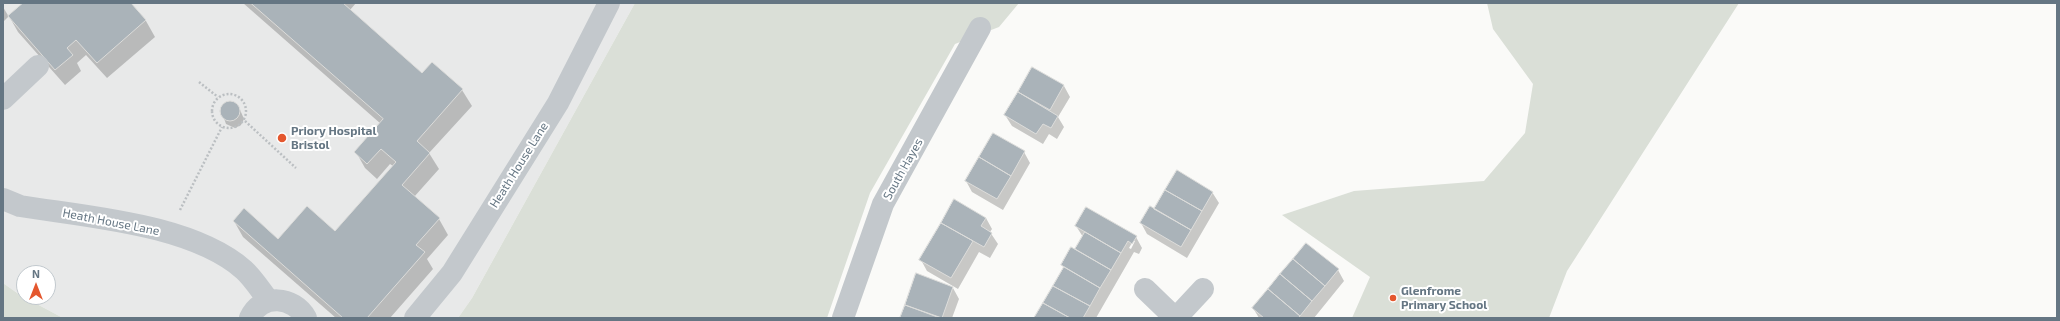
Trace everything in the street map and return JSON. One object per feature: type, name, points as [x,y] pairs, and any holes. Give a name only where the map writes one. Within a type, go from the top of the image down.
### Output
[{"type":"street","name":"Heath House Lane","points":[[415,318],[452,273],[558,103],[609,3]]},
{"type":"street","name":"South Hayes","points":[[843,318],[883,204],[980,28]]},
{"type":"street","points":[[3,99],[38,66]]},
{"type":"street","name":"Heath House Lane","points":[[3,199],[20,206],[140,226],[210,249],[229,259],[245,271],[269,301]]},
{"type":"street","points":[[1145,289],[1175,318],[1203,289]]},
{"type":"street","points":[[250,318],[258,307],[269,301],[280,300],[294,304],[303,311],[306,318]]},
{"type":"path","points":[[199,82],[218,98]]},
{"type":"path","points":[[229,94],[240,97],[246,106],[244,121],[233,128],[222,127],[217,124],[212,113],[212,107],[218,98],[229,94]]},
{"type":"path","points":[[244,121],[296,168]]},
{"type":"path","points":[[168,234],[222,127]]},
{"type":"shaded area","name":"Priory Hospital Bristol","points":[[3,3],[635,3],[472,298],[458,318],[63,318],[39,305],[56,305],[56,265],[16,265],[16,292],[3,283]]},
{"type":"shaded area","points":[[635,3],[1019,3],[999,27],[955,44],[870,193],[827,318],[458,318],[472,298]]},
{"type":"shaded area","points":[[1487,3],[1739,3],[1567,271],[1549,318],[1352,318],[1370,277],[1282,215],[1354,191],[1484,181],[1525,133],[1533,84],[1493,29]]},
{"type":"shaded area","points":[[3,283],[16,292],[16,305],[39,305],[63,318],[3,318]]},
{"type":"building","points":[[23,3],[131,3],[146,20],[97,63],[76,40],[67,48],[73,55],[55,70],[8,16]]},
{"type":"building","points":[[251,3],[343,3],[422,73],[432,62],[463,89],[417,141],[430,153],[402,185],[440,218],[416,245],[425,252],[367,318],[343,318],[233,221],[244,208],[278,239],[307,206],[335,231],[396,162],[381,149],[367,164],[354,152],[383,119]]},
{"type":"building","points":[[1032,67],[1064,85],[1050,110],[1018,92]]},
{"type":"building","points":[[1018,92],[1058,116],[1051,128],[1043,124],[1036,134],[1004,115]]},
{"type":"building","points":[[230,101],[237,104],[240,111],[237,118],[230,121],[223,118],[220,111],[223,104]]},
{"type":"building","points":[[993,133],[1025,151],[1011,176],[979,157]]},
{"type":"building","points":[[979,157],[1011,176],[997,199],[965,181]]},
{"type":"building","points":[[1177,170],[1213,192],[1202,211],[1165,190]]},
{"type":"building","points":[[1165,190],[1202,211],[1191,230],[1154,209]]},
{"type":"building","points":[[954,199],[986,218],[981,226],[992,233],[984,247],[941,223]]},
{"type":"building","points":[[1150,206],[1191,230],[1181,247],[1140,223]]},
{"type":"building","points":[[1086,207],[1137,236],[1132,244],[1128,241],[1121,253],[1075,226]]},
{"type":"building","points":[[941,223],[973,241],[951,278],[919,260]]},
{"type":"building","points":[[1085,232],[1121,253],[1111,270],[1075,249]]},
{"type":"building","points":[[1306,243],[1339,269],[1325,286],[1293,259]]},
{"type":"building","points":[[1071,247],[1111,270],[1100,288],[1061,265]]},
{"type":"building","points":[[1293,259],[1325,286],[1312,301],[1280,274]]},
{"type":"building","points":[[1064,267],[1100,288],[1090,306],[1053,286]]},
{"type":"building","points":[[916,273],[953,287],[942,318],[905,305]]},
{"type":"building","points":[[1280,274],[1312,301],[1300,316],[1268,289]]},
{"type":"building","points":[[1053,286],[1090,306],[1083,318],[1070,318],[1043,303]]},
{"type":"building","points":[[1268,289],[1300,316],[1298,318],[1264,318],[1252,308]]},
{"type":"building","points":[[1043,303],[1070,318],[1034,318]]},
{"type":"building","points":[[905,305],[940,318],[900,318]]},
{"type":"place","name":"Priory Hospital Bristol","points":[[282,138]]},
{"type":"place","name":"Glenfrome Primary School","points":[[1393,298]]}]
